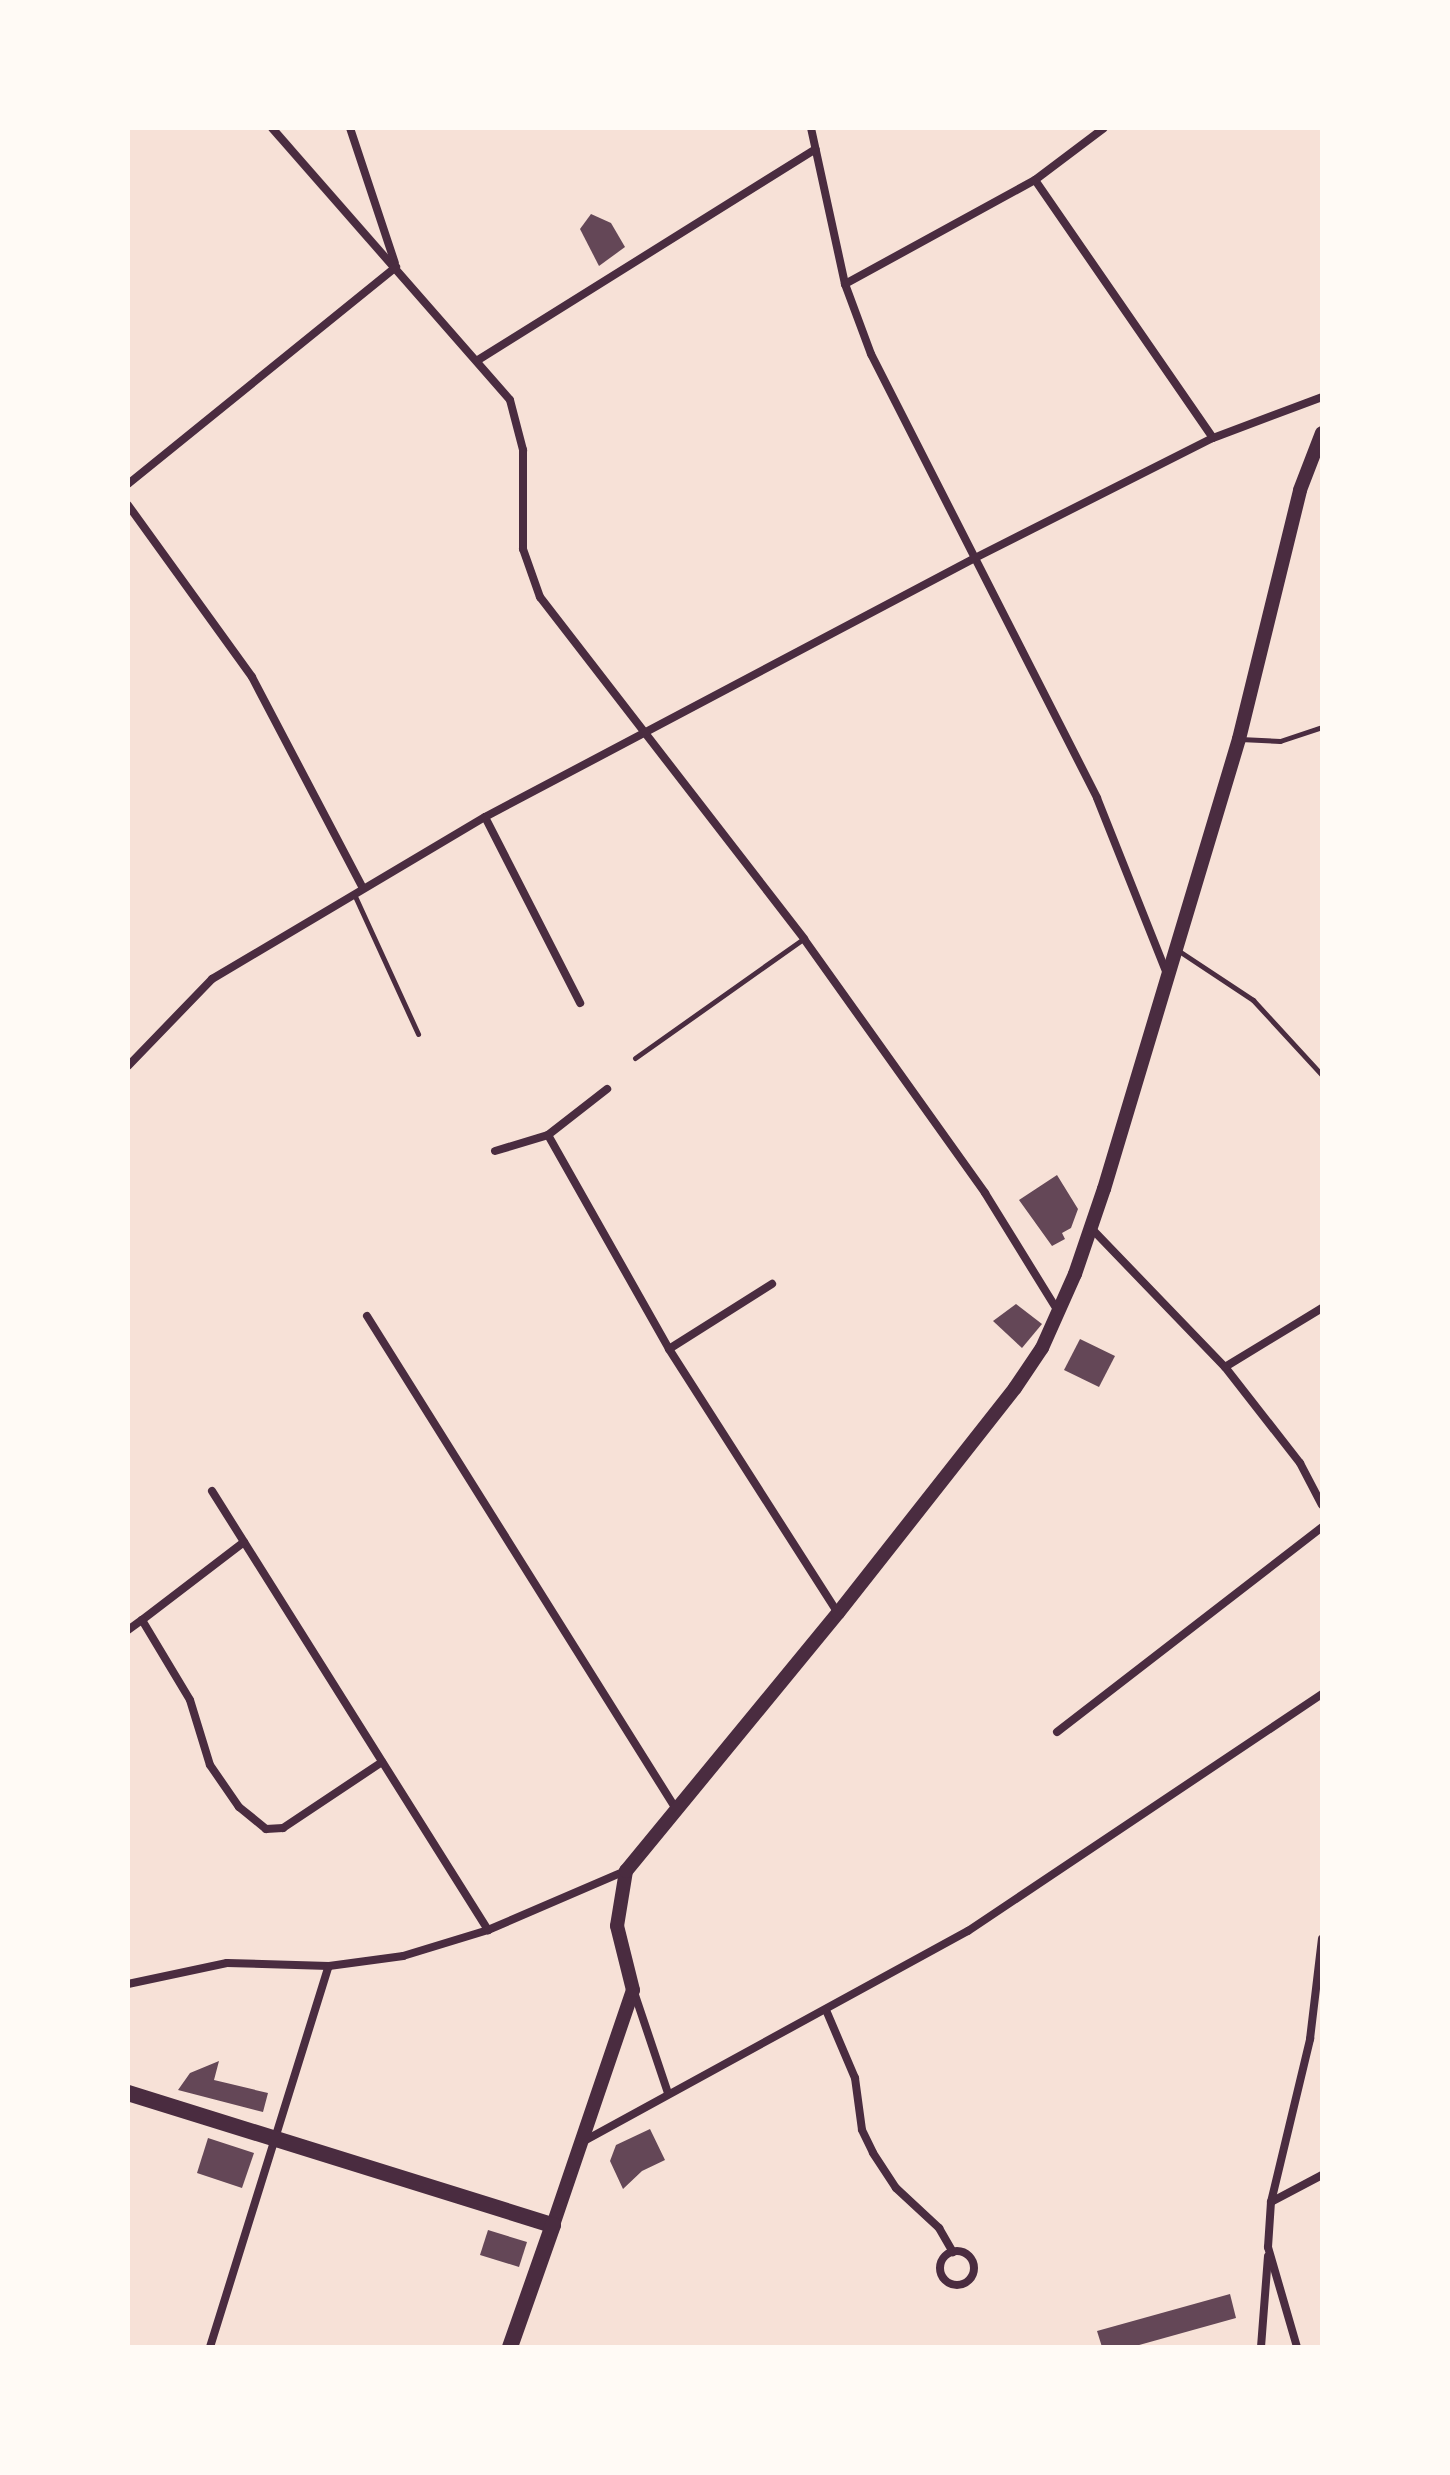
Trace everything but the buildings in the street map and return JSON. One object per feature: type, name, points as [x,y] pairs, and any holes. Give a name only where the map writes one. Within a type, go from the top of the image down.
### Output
[{"type":"main road","points":[[128,2093],[553,2225],[510,2347]]},
{"type":"street","points":[[272,128],[510,400],[519,423],[523,450],[523,549],[540,597],[804,939],[985,1193],[1058,1312]]},
{"type":"street","points":[[350,128],[396,267]]},
{"type":"street","points":[[811,128],[845,284],[871,354],[1097,798],[1168,975]]},
{"type":"street","points":[[845,284],[1035,180],[1104,128]]},
{"type":"street","points":[[478,360],[816,149]]},
{"type":"street","points":[[1035,180],[1213,438]]},
{"type":"street","points":[[128,484],[396,267]]},
{"type":"street","points":[[128,1066],[212,979],[485,817],[973,559],[1213,438],[1322,397]]},
{"type":"street","points":[[128,1984],[227,1963],[329,1966],[403,1956],[488,1930],[626,1871],[838,1613],[1015,1388],[1042,1348],[1092,1229],[1174,947],[1239,739],[1300,490],[1322,433]]},
{"type":"street","points":[[128,505],[252,677],[363,888]]},
{"type":"street","points":[[485,817],[580,1003]]},
{"type":"street","points":[[495,1151],[548,1135],[607,1089]]},
{"type":"street","points":[[548,1135],[669,1349],[838,1613]]},
{"type":"street","points":[[1092,1229],[1225,1367],[1292,1452],[1322,1505]]},
{"type":"street","points":[[669,1349],[772,1284]]},
{"type":"street","points":[[1225,1367],[1322,1308]]},
{"type":"street","points":[[367,1316],[676,1809]]},
{"type":"street","points":[[212,1491],[488,1930]]},
{"type":"street","points":[[1057,1732],[1322,1527]]},
{"type":"street","points":[[128,1630],[244,1542]]},
{"type":"street","points":[[142,1620],[190,1700],[210,1765],[255,1823],[266,1829],[283,1828],[382,1762]]},
{"type":"street","points":[[583,2141],[968,1931],[1322,1694]]},
{"type":"street","points":[[626,1871],[617,1926],[633,1990],[668,2093]]},
{"type":"street","points":[[1261,2347],[1271,2202],[1310,2039],[1322,1939]]},
{"type":"street","points":[[210,2347],[329,1966]]},
{"type":"street","points":[[553,2225],[633,1990]]},
{"type":"street","points":[[826,2010],[855,2078],[862,2130],[873,2153],[896,2188],[939,2228],[953,2252]]},
{"type":"street","points":[[1271,2202],[1322,2175]]},
{"type":"street","points":[[1268,2247],[1282,2306],[1297,2347]]},
{"type":"street","points":[[953,2252],[968,2254],[974,2263],[971,2278],[962,2284],[951,2283],[942,2276],[943,2259],[953,2252]]},
{"type":"lane","points":[[1239,739],[1280,741],[1322,727]]},
{"type":"lane","points":[[353,893],[418,1034]]},
{"type":"lane","points":[[635,1058],[804,939]]},
{"type":"lane","points":[[1174,947],[1253,1000],[1322,1075]]}]
